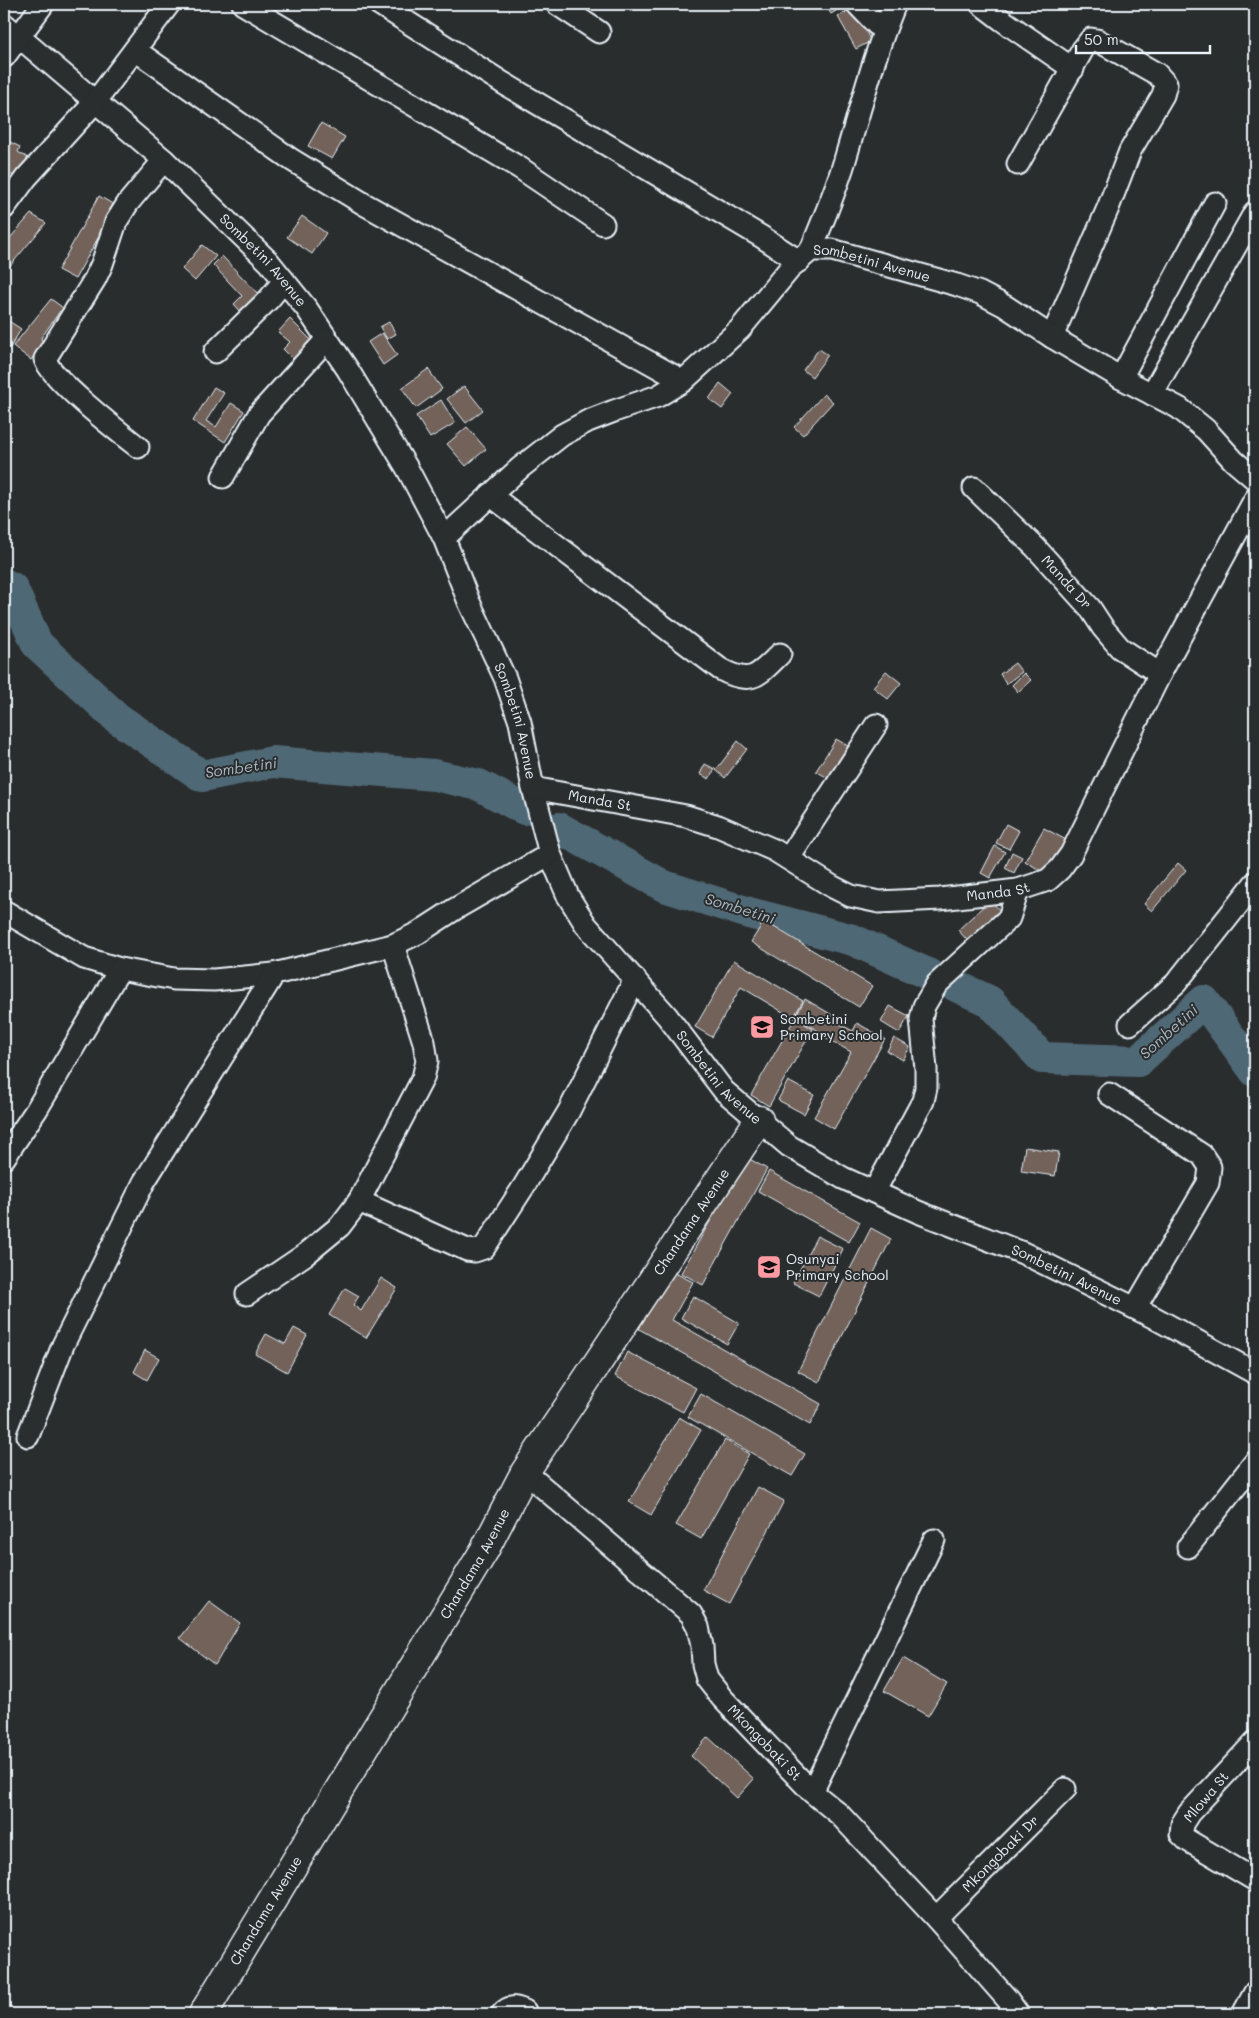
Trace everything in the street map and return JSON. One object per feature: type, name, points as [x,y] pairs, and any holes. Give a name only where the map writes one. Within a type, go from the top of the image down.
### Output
[{"type":"street","points":[[4,57],[12,30],[44,4]]},
{"type":"street","points":[[4,208],[26,178],[96,101],[168,4]]},
{"type":"street","points":[[244,4],[520,168],[603,224]]},
{"type":"street","points":[[379,4],[503,83],[762,237],[805,255],[830,203],[847,155],[883,31],[895,4]]},
{"type":"street","points":[[557,4],[599,32]]},
{"type":"street","points":[[857,4],[883,31]]},
{"type":"street","points":[[981,4],[1073,69]]},
{"type":"street","name":"Sombetini Avenue","points":[[12,30],[164,160],[269,262],[307,309],[348,370],[407,468],[444,538],[469,602],[505,678],[520,722],[533,788],[550,854],[568,896],[586,925],[667,1016],[724,1091],[789,1146],[843,1178],[918,1212],[1023,1253],[1135,1308],[1255,1373]]},
{"type":"street","points":[[1018,164],[1091,39],[1157,74],[1166,84],[1166,89],[1130,151],[1108,208],[1052,337]]},
{"type":"street","points":[[135,50],[292,160],[364,204],[683,381]]},
{"type":"street","points":[[138,447],[80,400],[52,372],[45,359],[102,264],[116,222],[128,203],[164,160]]},
{"type":"street","points":[[1121,378],[1216,203]]},
{"type":"street","points":[[1152,394],[1255,212]]},
{"type":"street","name":"Sombetini Avenue","points":[[444,538],[520,468],[562,435],[588,421],[658,396],[683,381],[740,329],[805,255],[832,250],[957,284],[1005,306],[1052,337],[1121,378],[1179,408],[1206,430],[1234,461],[1255,479]]},
{"type":"street","points":[[215,352],[269,299],[284,281]]},
{"type":"street","points":[[223,477],[259,414],[327,339]]},
{"type":"street","name":"Manda Dr","points":[[974,488],[1035,547],[1090,608],[1103,628],[1120,648],[1160,674]]},
{"type":"street","points":[[490,495],[720,669],[735,677],[749,677],[761,673],[780,654]]},
{"type":"street","name":"Manda St","points":[[533,788],[686,816],[718,826],[789,858],[833,887],[851,896],[879,902],[931,900],[1018,890],[1048,880],[1060,869],[1071,854],[1160,674],[1255,499]]},
{"type":"street","points":[[789,858],[876,724]]},
{"type":"street","points":[[4,911],[84,958],[120,969],[174,979],[214,980],[274,974],[393,944],[418,933],[455,909],[550,854]]},
{"type":"street","points":[[1130,1024],[1176,983],[1255,883]]},
{"type":"street","points":[[874,1192],[923,1101],[926,1088],[926,1070],[921,1019],[924,1006],[937,984],[1009,918],[1018,890]]},
{"type":"street","points":[[247,1294],[306,1254],[340,1226],[359,1201],[424,1078],[427,1061],[424,1042],[393,944]]},
{"type":"street","points":[[4,1158],[37,1109],[120,969]]},
{"type":"street","points":[[28,1436],[63,1345],[144,1182],[274,974]]},
{"type":"street","points":[[359,1201],[467,1250],[475,1251],[484,1248],[524,1186],[568,1111],[635,979]]},
{"type":"street","points":[[1110,1094],[1202,1155],[1210,1167],[1208,1183],[1135,1308]]},
{"type":"street","name":"Chandama Avenue","points":[[203,2014],[484,1551],[525,1472],[759,1120]]},
{"type":"street","points":[[1188,1547],[1255,1462]]},
{"type":"street","name":"Mkongobaki St","points":[[525,1472],[691,1614],[698,1627],[703,1664],[708,1679],[722,1698],[812,1792],[839,1814],[936,1918],[1018,2014]]},
{"type":"street","points":[[812,1792],[934,1540]]},
{"type":"street","name":"Mlowa St","points":[[1255,1742],[1189,1813],[1182,1824],[1181,1834],[1187,1840],[1255,1880]]},
{"type":"street","name":"Mkongobaki Dr","points":[[936,1918],[1065,1789]]},
{"type":"street","points":[[1243,2014],[1255,1992]]},
{"type":"street","points":[[502,2014],[513,2007],[524,2011]]},
{"type":"building","points":[[825,4],[839,4],[841,8],[831,14]]},
{"type":"building","points":[[853,8],[871,41],[856,49],[838,17]]},
{"type":"building","points":[[321,123],[345,137],[332,159],[308,146]]},
{"type":"building","points":[[4,139],[20,147],[18,152],[30,159],[18,179],[4,170]]},
{"type":"building","points":[[99,196],[116,206],[75,279],[58,270]]},
{"type":"building","points":[[31,214],[46,223],[4,273],[4,245]]},
{"type":"building","points":[[302,216],[326,233],[312,254],[287,237]]},
{"type":"building","points":[[202,245],[216,256],[195,281],[182,269]]},
{"type":"building","points":[[222,256],[261,297],[243,314],[234,304],[242,296],[213,265]]},
{"type":"building","points":[[51,299],[70,313],[68,315],[60,311],[41,338],[43,343],[31,360],[13,346]]},
{"type":"building","points":[[4,318],[21,329],[10,348],[4,344]]},
{"type":"building","points":[[290,319],[313,342],[295,361],[283,349],[290,342],[278,332]]},
{"type":"building","points":[[389,322],[396,334],[387,339],[380,327]]},
{"type":"building","points":[[382,333],[397,355],[383,365],[368,342]]},
{"type":"building","points":[[819,349],[828,355],[812,377],[803,370]]},
{"type":"building","points":[[428,369],[442,389],[416,408],[402,388]]},
{"type":"building","points":[[720,383],[733,394],[722,409],[709,399]]},
{"type":"building","points":[[464,386],[483,410],[466,423],[447,399]]},
{"type":"building","points":[[214,387],[224,393],[206,421],[216,427],[231,403],[244,411],[225,442],[193,421]]},
{"type":"building","points":[[824,394],[833,402],[803,435],[794,427]]},
{"type":"building","points":[[441,400],[455,423],[430,438],[416,416]]},
{"type":"building","points":[[467,427],[486,449],[466,466],[447,444]]},
{"type":"building","points":[[1015,663],[1022,672],[1006,684],[1000,674]]},
{"type":"building","points":[[886,671],[901,683],[888,699],[873,687]]},
{"type":"building","points":[[1024,673],[1031,680],[1018,692],[1012,685]]},
{"type":"building","points":[[836,739],[848,746],[828,778],[816,771]]},
{"type":"building","points":[[738,741],[747,749],[725,778],[716,770]]},
{"type":"building","points":[[705,764],[715,769],[709,779],[700,774]]},
{"type":"building","points":[[1006,824],[1019,831],[1009,849],[996,843]]},
{"type":"building","points":[[1044,828],[1066,840],[1046,874],[1025,861]]},
{"type":"building","points":[[995,846],[1005,852],[990,878],[981,873]]},
{"type":"building","points":[[1012,852],[1022,857],[1014,873],[1005,868]]},
{"type":"building","points":[[1178,863],[1186,870],[1152,911],[1144,904]]},
{"type":"building","points":[[990,900],[1006,917],[974,948],[958,930]]},
{"type":"building","points":[[764,921],[872,986],[859,1007],[751,942]]},
{"type":"building","points":[[734,960],[803,1001],[793,1018],[741,987],[712,1037],[695,1027]]},
{"type":"building","points":[[805,999],[834,1016],[832,1020],[853,1031],[857,1023],[885,1039],[834,1129],[814,1117],[851,1052],[795,1017]]},
{"type":"building","points":[[890,1006],[909,1016],[899,1033],[881,1022]]},
{"type":"building","points":[[795,1018],[813,1029],[769,1106],[751,1095]]},
{"type":"building","points":[[894,1038],[910,1047],[903,1060],[887,1051]]},
{"type":"building","points":[[788,1081],[814,1095],[804,1114],[778,1100]]},
{"type":"building","points":[[1025,1147],[1059,1152],[1055,1176],[1021,1171]]},
{"type":"building","points":[[746,1157],[767,1169],[703,1285],[681,1273]]},
{"type":"building","points":[[769,1171],[860,1222],[849,1242],[758,1191]]},
{"type":"building","points":[[871,1228],[891,1239],[819,1382],[798,1371]]},
{"type":"building","points":[[817,1236],[843,1249],[819,1296],[793,1283]]},
{"type":"building","points":[[671,1271],[693,1282],[672,1320],[821,1404],[810,1425],[639,1329]]},
{"type":"building","points":[[381,1278],[397,1288],[366,1338],[329,1315],[345,1288],[359,1296],[353,1305],[361,1311]]},
{"type":"building","points":[[693,1296],[739,1323],[727,1344],[681,1318]]},
{"type":"building","points":[[294,1328],[307,1335],[287,1372],[255,1354],[266,1334],[285,1344]]},
{"type":"building","points":[[145,1350],[159,1358],[147,1380],[134,1372]]},
{"type":"building","points":[[627,1352],[696,1388],[683,1412],[615,1376]]},
{"type":"building","points":[[701,1394],[805,1454],[792,1476],[688,1417]]},
{"type":"building","points":[[679,1417],[701,1430],[651,1515],[629,1502]]},
{"type":"building","points":[[725,1440],[749,1454],[701,1539],[676,1525]]},
{"type":"building","points":[[758,1487],[784,1501],[729,1604],[703,1590]]},
{"type":"building","points":[[209,1601],[240,1623],[215,1665],[180,1638]]},
{"type":"building","points":[[903,1658],[947,1684],[928,1716],[884,1691]]},
{"type":"building","points":[[708,1737],[754,1779],[737,1798],[691,1756]]},
{"type":"waterway","name":"Sombetini","points":[[4,584],[12,588],[37,644],[117,718],[202,776],[273,762],[434,775],[479,785],[524,809]]},
{"type":"waterway","name":"Sombetini","points":[[559,828],[664,886],[749,913],[853,940],[928,974]]},
{"type":"waterway","name":"Sombetini","points":[[956,986],[989,1001],[1042,1058],[1138,1061],[1204,1001],[1255,1071]]},
{"type":"place","name":"Sombetini Primary School","points":[[762,1027]]},
{"type":"place","name":"Osunyai Primary School","points":[[769,1267]]}]
